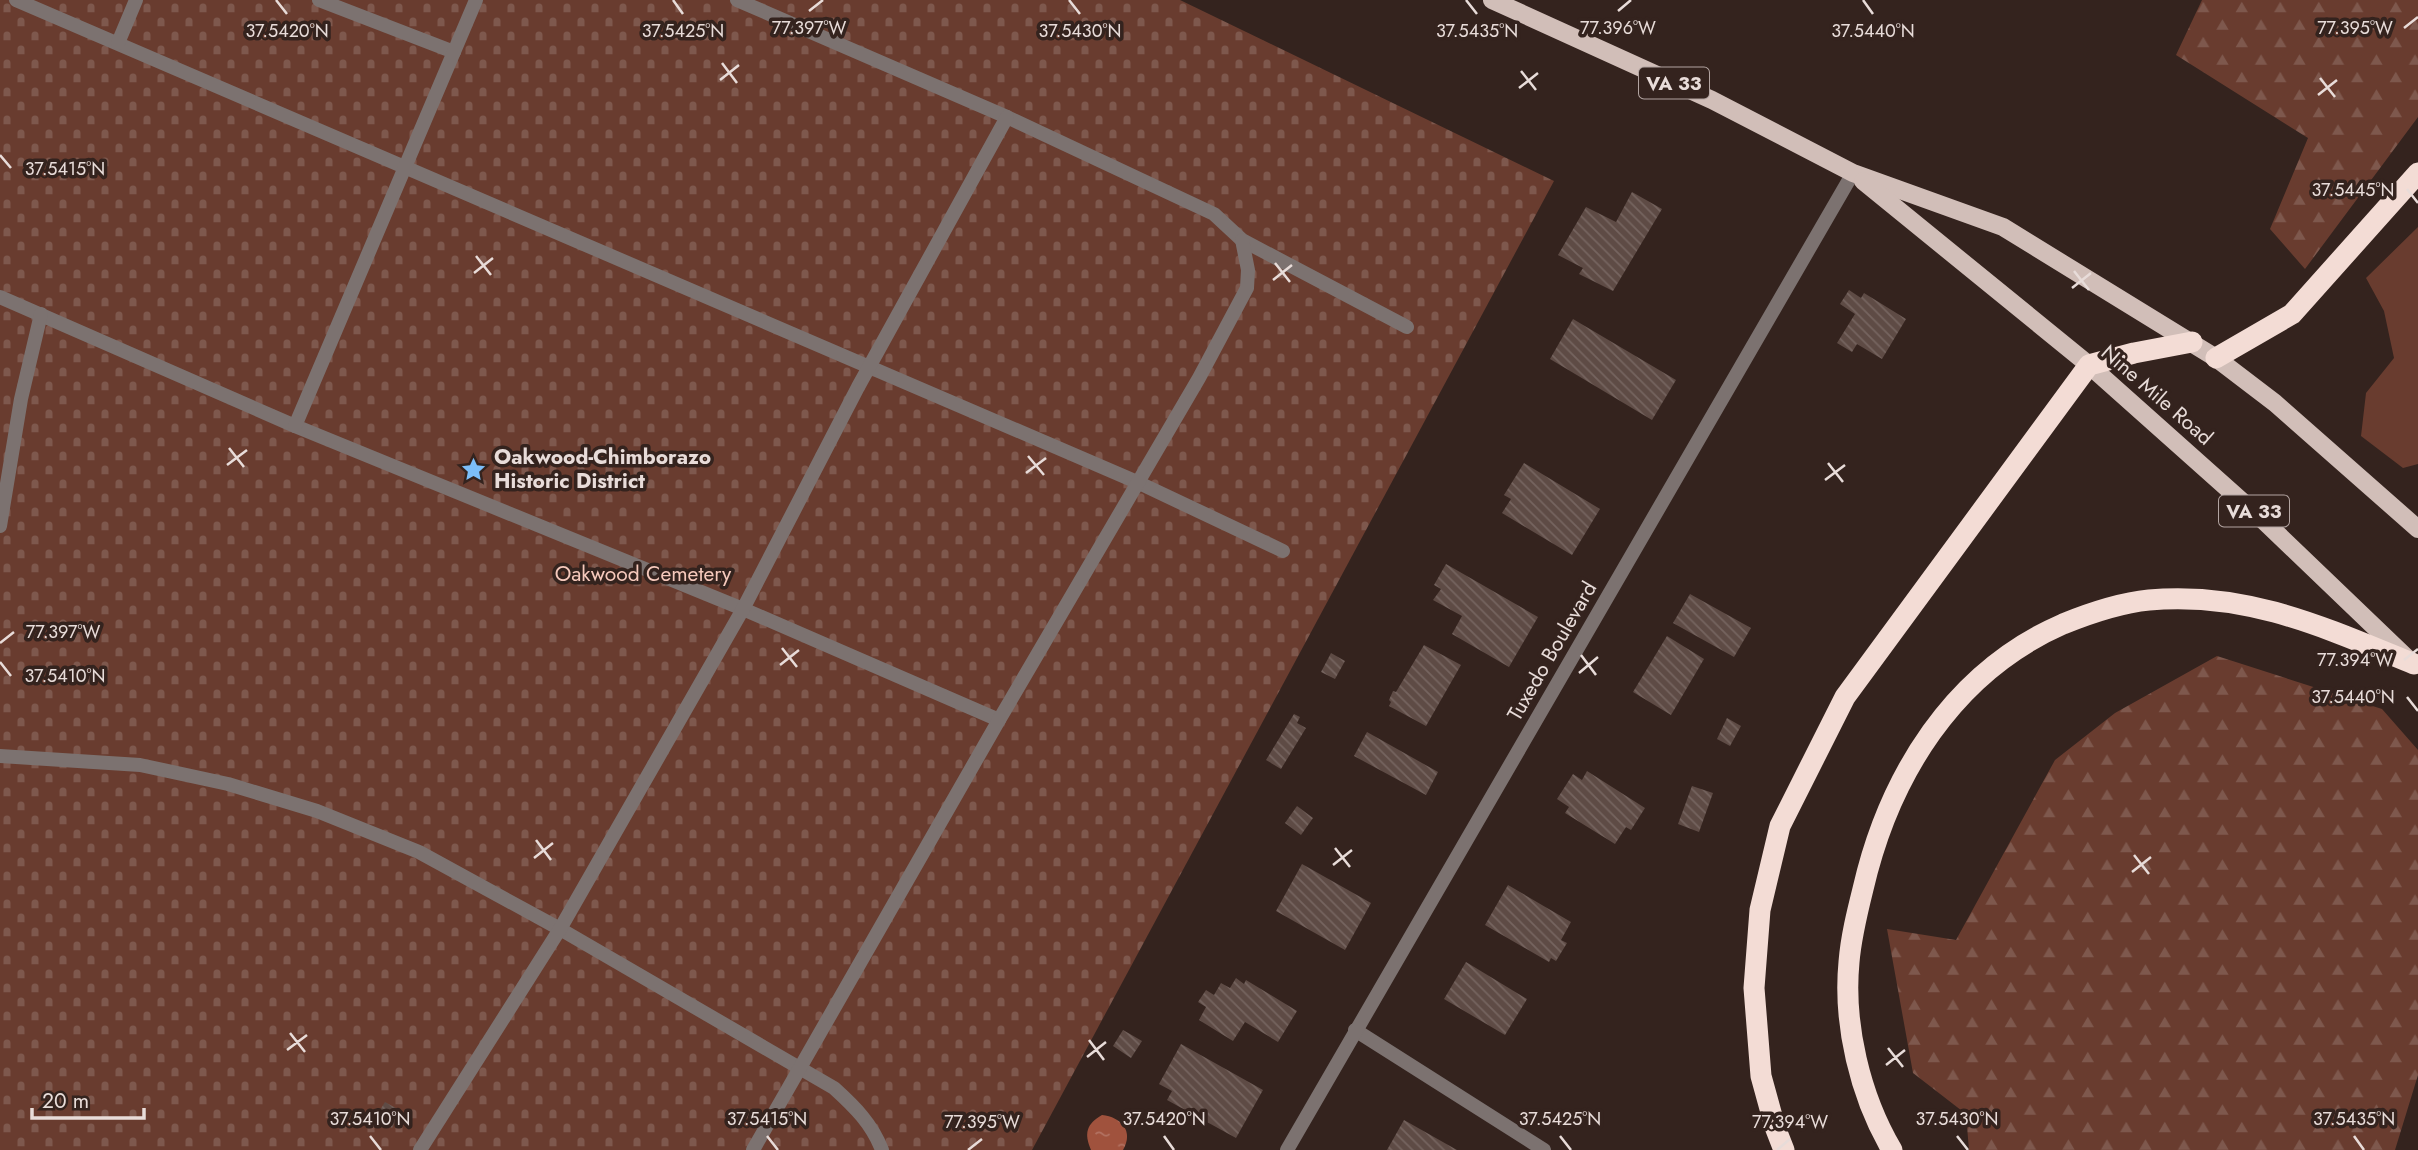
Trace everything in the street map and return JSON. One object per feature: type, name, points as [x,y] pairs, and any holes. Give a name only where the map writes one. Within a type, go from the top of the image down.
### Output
[{"type":"highway","points":[[2216,358],[2292,314],[2418,173]]},
{"type":"highway","points":[[1784,1150],[1761,1076],[1754,988],[1760,910],[1780,827],[1845,697],[2089,365],[2192,342]]},
{"type":"highway","points":[[1892,1150],[1871,1108],[1856,1060],[1847,997],[1852,933],[1870,857],[1886,814],[1905,775],[1934,726],[1980,676],[2046,632],[2101,610],[2149,600],[2216,599],[2254,605],[2313,623],[2416,666]]},
{"type":"main road","name":"Nine Mile Road","points":[[1492,0],[1712,100],[1853,173],[2003,227],[2216,358],[2275,403],[2418,529]]},
{"type":"main road","name":"Nine Mile Road","points":[[1853,173],[2089,365],[2264,521],[2416,666]]},
{"type":"street","points":[[16,0],[1137,482],[1283,551]]},
{"type":"street","points":[[118,43],[136,0]]},
{"type":"street","points":[[319,0],[454,52]]},
{"type":"street","points":[[295,426],[476,0]]},
{"type":"street","points":[[737,0],[1007,117],[1214,214],[1242,240],[1407,327]]},
{"type":"street","points":[[421,1150],[560,929],[743,609],[1007,117]]},
{"type":"street","name":"Tuxedo Boulevard","points":[[1287,1150],[1853,173]]},
{"type":"street","points":[[753,1150],[1199,377],[1247,288],[1248,270],[1242,240]]},
{"type":"street","points":[[0,297],[295,426],[743,609],[999,720]]},
{"type":"street","points":[[0,526],[21,399],[41,314]]},
{"type":"street","points":[[0,756],[140,765],[228,785],[317,811],[419,852],[560,929],[834,1088],[859,1110],[876,1135],[882,1150]]},
{"type":"street","points":[[1355,1030],[1544,1150]]},
{"type":"green space","name":"Oakwood Cemetery","points":[[0,0],[1180,0],[1554,181],[1032,1150],[0,1150]]},
{"type":"green space","points":[[2202,0],[2418,0],[2418,117],[2305,269],[2270,229],[2308,138],[2176,55]]},
{"type":"green space","points":[[2418,227],[2418,464],[2403,468],[2361,436],[2366,393],[2394,358],[2384,311],[2366,278]]},
{"type":"green space","points":[[2217,656],[2382,709],[2418,750],[2418,1075],[2395,1150],[1969,1150],[1966,1114],[1913,1073],[1887,929],[1956,940],[2055,760],[2115,713]]},
{"type":"water","points":[[1102,1115],[1115,1119],[1124,1126],[1127,1137],[1123,1150],[1091,1150],[1088,1130]]},
{"type":"building","points":[[1632,192],[1662,209],[1613,291],[1579,274],[1583,268],[1558,255],[1586,207],[1616,222]]},
{"type":"building","points":[[1849,290],[1861,298],[1864,293],[1906,319],[1882,359],[1857,344],[1852,352],[1837,343],[1855,314],[1840,304]]},
{"type":"building","points":[[1573,319],[1676,380],[1652,420],[1550,359]]},
{"type":"building","points":[[1524,463],[1600,509],[1572,555],[1502,513],[1511,499],[1504,495]]},
{"type":"building","points":[[1446,564],[1538,617],[1509,667],[1452,634],[1462,616],[1433,600],[1441,589],[1434,585]]},
{"type":"building","points":[[1690,594],[1751,628],[1734,657],[1673,623]]},
{"type":"building","points":[[1667,636],[1704,659],[1671,715],[1633,692]]},
{"type":"building","points":[[1424,645],[1461,665],[1426,726],[1389,706],[1393,691],[1396,692]]},
{"type":"building","points":[[1331,653],[1345,661],[1335,679],[1321,672]]},
{"type":"building","points":[[1294,714],[1300,717],[1297,723],[1306,728],[1281,769],[1266,760]]},
{"type":"building","points":[[1727,718],[1741,726],[1730,746],[1717,739]]},
{"type":"building","points":[[1367,732],[1438,772],[1426,795],[1354,756]]},
{"type":"building","points":[[1587,771],[1645,808],[1631,830],[1626,827],[1615,844],[1565,813],[1569,807],[1557,799],[1573,774],[1582,780]]},
{"type":"building","points":[[1692,786],[1713,793],[1699,832],[1678,824]]},
{"type":"building","points":[[1297,806],[1313,818],[1301,835],[1285,823]]},
{"type":"building","points":[[1302,864],[1371,903],[1345,950],[1276,911]]},
{"type":"building","points":[[1508,885],[1571,922],[1561,940],[1567,943],[1556,961],[1551,958],[1549,962],[1485,925]]},
{"type":"building","points":[[1466,962],[1527,999],[1505,1035],[1444,999]]},
{"type":"building","points":[[1236,978],[1244,984],[1246,980],[1297,1011],[1278,1042],[1245,1022],[1233,1041],[1199,1020],[1206,1007],[1198,1002],[1206,990],[1214,995],[1221,983],[1230,988]]},
{"type":"building","points":[[1123,1030],[1142,1041],[1131,1058],[1113,1046]]},
{"type":"building","points":[[1181,1044],[1263,1090],[1236,1138],[1167,1100],[1172,1091],[1159,1084]]},
{"type":"building","points":[[385,1102],[401,1111],[392,1128],[375,1118]]},
{"type":"building","points":[[1404,1120],[1457,1150],[1387,1150]]},
{"type":"place","name":"Oakwood-Chimborazo Historic District","points":[[474,469]]}]
